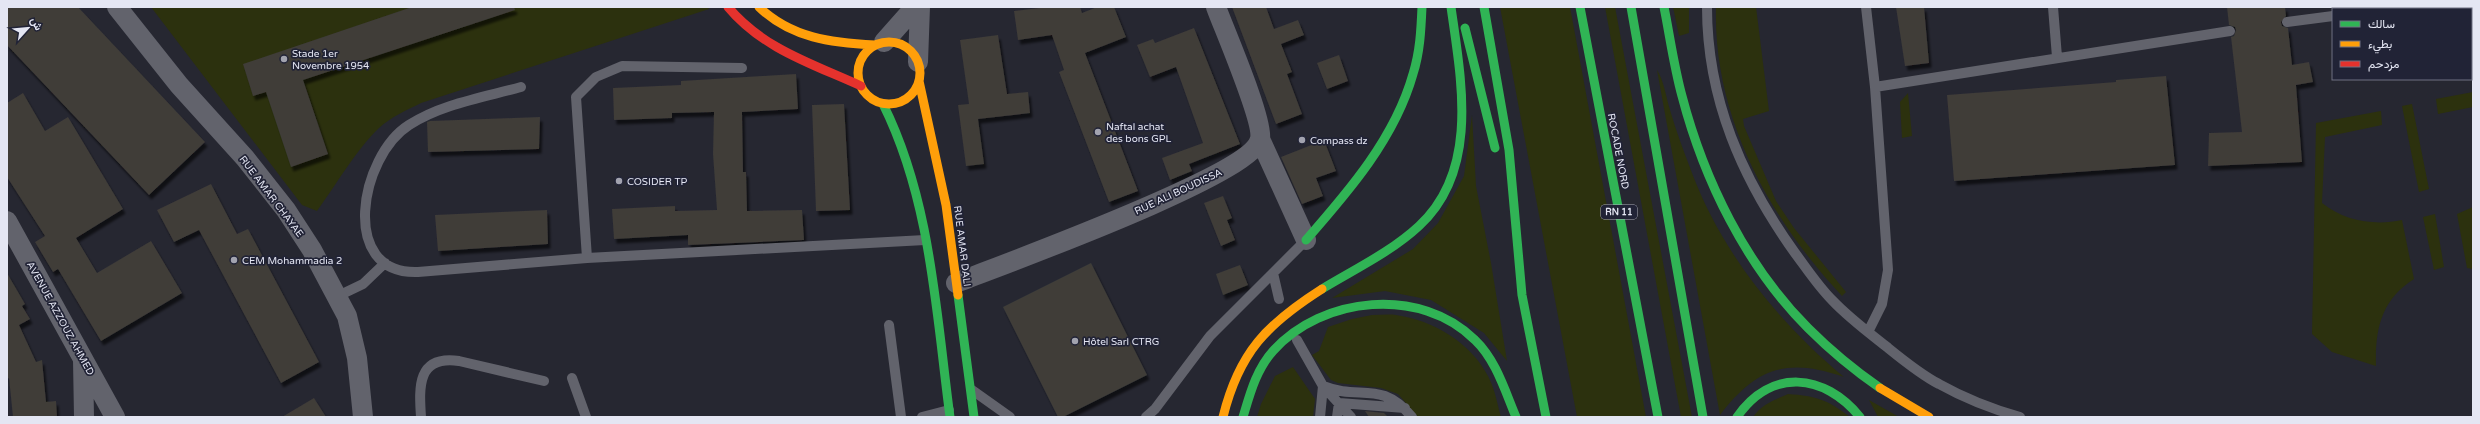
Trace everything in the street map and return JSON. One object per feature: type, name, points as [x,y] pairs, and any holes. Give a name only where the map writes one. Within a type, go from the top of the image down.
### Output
[{"type":"main road","points":[[728,7],[736,18],[756,35],[776,48],[861,86]]},
{"type":"main road","points":[[1306,240],[1347,192],[1390,130],[1412,76],[1422,22],[1422,7]]},
{"type":"main road","points":[[1223,417],[1238,371],[1258,340],[1276,320],[1300,302],[1411,234],[1427,218],[1441,198],[1449,183],[1460,146],[1462,114],[1451,7]]},
{"type":"main road","points":[[1460,7],[1497,158]]},
{"type":"main road","points":[[1484,7],[1509,150],[1522,295]]},
{"type":"main road","name":"ROCADE NORD","points":[[1580,7],[1658,417]]},
{"type":"main road","points":[[1631,7],[1703,417]]},
{"type":"main road","points":[[1664,7],[1684,106],[1695,142],[1729,220],[1748,253],[1796,317],[1824,345],[1855,371],[1887,393],[1929,417]]},
{"type":"main road","points":[[764,8],[775,21],[824,41],[904,46],[919,71],[910,97],[902,102],[883,104]]},
{"type":"main road","points":[[879,44],[864,55],[858,68],[861,86],[866,94],[883,104],[896,128],[912,172],[925,240],[950,413]]},
{"type":"main road","name":"RUE AMAR DALI","points":[[919,71],[942,178],[974,417]]},
{"type":"main road","points":[[1502,180],[1522,295],[1546,417]]},
{"type":"main road","points":[[1243,417],[1252,383],[1264,362],[1284,340],[1326,313],[1343,307],[1380,303],[1402,304],[1430,312],[1467,332],[1482,348],[1516,417]]},
{"type":"main road","points":[[1736,417],[1745,405],[1763,391],[1793,381],[1816,383],[1828,388],[1849,403],[1860,417]]},
{"type":"street","name":"RUE AMAR CHAYAE","points":[[117,7],[179,85],[245,158],[286,210],[312,250],[338,296],[347,316],[352,333],[363,417]]},
{"type":"street","points":[[879,44],[914,7]]},
{"type":"street","points":[[919,71],[920,7]]},
{"type":"street","points":[[1216,7],[1257,114],[1260,139],[1306,240]]},
{"type":"street","name":"RUE ALI BOUDISSA","points":[[956,283],[1143,208],[1202,181],[1241,160],[1253,151],[1260,139]]},
{"type":"street","name":"AVENUE AZZOUZ AHMED","points":[[7,220],[83,356],[114,417]]},
{"type":"street","points":[[83,356],[84,417]]},
{"type":"lane","points":[[1707,7],[1710,51],[1722,109],[1751,183],[1772,221],[1809,272],[1832,300],[1868,332],[1938,384],[1995,410],[2020,417]]},
{"type":"lane","points":[[1866,7],[1875,87],[1888,270],[1882,304],[1868,332]]},
{"type":"lane","points":[[2053,7],[2057,57]]},
{"type":"lane","points":[[2287,22],[2332,16]]},
{"type":"lane","points":[[1875,87],[2057,57],[2230,31]]},
{"type":"lane","points":[[588,258],[576,97],[596,76],[622,66],[742,68]]},
{"type":"lane","points":[[521,87],[448,108],[425,117],[409,125],[390,141],[376,163],[367,187],[364,212],[372,244],[385,263],[406,273],[588,258],[925,240]]},
{"type":"lane","points":[[1146,417],[1154,413],[1210,336],[1306,240]]},
{"type":"lane","points":[[338,296],[363,284],[385,263]]},
{"type":"lane","points":[[1273,273],[1279,299]]},
{"type":"lane","points":[[889,325],[902,417]]},
{"type":"lane","points":[[1297,340],[1323,386],[1351,417]]},
{"type":"lane","points":[[421,417],[419,386],[426,372],[438,362],[448,360],[459,361],[544,381]]},
{"type":"lane","points":[[572,378],[586,417]]},
{"type":"lane","points":[[1323,386],[1338,390],[1359,391],[1386,396],[1398,401],[1412,417]]},
{"type":"lane","points":[[1320,417],[1323,386]]},
{"type":"lane","points":[[970,388],[1010,417]]},
{"type":"lane","points":[[1339,404],[1405,408]]},
{"type":"lane","points":[[1337,417],[1339,404]]},
{"type":"lane","points":[[922,417],[950,413]]},
{"type":"green space","points":[[151,7],[708,7],[709,9],[421,103],[405,111],[379,128],[362,147],[317,211],[302,205]]},
{"type":"green space","points":[[1500,7],[1570,7],[1646,417],[1577,417]]},
{"type":"green space","points":[[1605,7],[1615,7],[1692,417],[1681,417]]},
{"type":"green space","points":[[1673,7],[1689,7],[1689,33],[1679,36]]},
{"type":"green space","points":[[1716,7],[1756,7],[1769,111],[1743,119],[1744,126],[1776,201],[1794,228],[1846,292],[1842,296],[1816,266],[1791,233],[1769,199],[1750,163],[1735,126],[1724,87],[1718,48]]},
{"type":"green space","points":[[2473,7],[2472,70],[2472,8],[2452,8]]},
{"type":"green space","points":[[1657,70],[1692,173],[1704,203],[1719,231],[1755,285],[1775,310],[1797,334],[1844,377],[1824,371],[1806,368],[1789,368],[1774,371],[1760,377],[1747,386],[1733,399],[1720,415]]},
{"type":"green space","points":[[2473,92],[2473,107],[2438,114],[2436,99]]},
{"type":"green space","points":[[1908,93],[1912,136],[1902,138],[1900,102]]},
{"type":"green space","points":[[2412,104],[2429,189],[2419,192],[2402,106]]},
{"type":"green space","points":[[2381,111],[2382,125],[2325,137],[2322,203],[2350,218],[2371,222],[2392,222],[2402,220],[2414,279],[2394,296],[2382,316],[2377,340],[2376,366],[2332,352],[2312,334],[2316,123]]},
{"type":"green space","points":[[1472,115],[1476,186],[1491,263],[1507,361],[1484,333],[1431,300],[1385,291],[1332,298],[1413,249],[1438,223],[1464,176]]},
{"type":"green space","points":[[2473,207],[2473,269],[2467,268],[2457,214]]},
{"type":"green space","points":[[2435,214],[2444,267],[2434,270],[2423,217]]},
{"type":"green space","points":[[1372,315],[1396,315],[1410,318],[1424,322],[1450,335],[1472,353],[1481,364],[1494,391],[1501,417],[1418,417],[1398,394],[1381,388],[1338,383],[1331,380],[1312,355],[1319,351],[1328,327],[1352,319]]},
{"type":"green space","points":[[1293,367],[1315,399],[1313,417],[1257,417],[1261,404],[1275,376]]},
{"type":"green space","points":[[1788,394],[1807,396],[1822,400],[1850,417],[1753,417],[1760,409],[1773,400]]},
{"type":"green space","points":[[1869,400],[1899,417],[1878,417]]},
{"type":"building","points":[[7,7],[78,7],[205,142],[149,195],[7,45]]},
{"type":"building","points":[[412,7],[514,7],[515,10],[303,80],[328,154],[291,167],[266,92],[253,96],[243,64]]},
{"type":"building","points":[[1048,7],[1080,7],[1082,13],[1097,7],[1114,7],[1126,37],[1085,53],[1138,191],[1109,202],[1059,72],[1064,70],[1052,35],[1018,40],[1014,11]]},
{"type":"building","points":[[1232,7],[1266,7],[1274,29],[1298,20],[1304,35],[1281,44],[1292,72],[1287,74],[1302,114],[1276,124]]},
{"type":"building","points":[[1896,7],[1924,7],[1929,63],[1905,66]]},
{"type":"building","points":[[2227,7],[2285,7],[2286,16],[2281,22],[2282,26],[2288,28],[2292,65],[2309,62],[2313,82],[2296,85],[2302,162],[2208,166],[2209,133],[2242,132],[2231,37],[2234,36],[2236,30],[2235,27],[2229,25]]},
{"type":"building","points":[[1194,28],[1240,144],[1189,164],[1192,171],[1170,180],[1162,158],[1203,143],[1176,67],[1150,77],[1137,45],[1153,39],[1155,43]]},
{"type":"building","points":[[998,35],[1007,94],[1028,92],[1030,113],[978,119],[984,164],[966,166],[958,105],[969,104],[960,40]]},
{"type":"building","points":[[1339,55],[1348,81],[1327,89],[1317,63]]},
{"type":"building","points":[[796,74],[798,109],[742,112],[743,172],[746,172],[747,211],[802,210],[804,240],[688,245],[688,235],[614,239],[612,209],[675,206],[675,211],[717,210],[713,154],[714,112],[672,113],[672,118],[614,120],[613,88],[681,85],[681,81]]},
{"type":"building","points":[[2166,76],[2175,165],[1954,181],[1947,95],[2116,82],[2116,80]]},
{"type":"building","points":[[23,93],[45,131],[68,117],[123,209],[76,238],[97,273],[151,241],[182,293],[101,341],[58,269],[53,272],[35,242],[45,236],[7,177],[7,103]]},
{"type":"building","points":[[844,104],[850,210],[816,211],[812,105]]},
{"type":"building","points":[[540,117],[539,149],[428,152],[427,122],[430,121]]},
{"type":"building","points":[[1324,140],[1336,171],[1316,178],[1323,196],[1302,204],[1281,157]]},
{"type":"building","points":[[211,184],[237,234],[248,229],[319,362],[281,383],[199,230],[174,242],[157,210]]},
{"type":"building","points":[[1223,196],[1232,218],[1227,220],[1235,240],[1221,246],[1204,203]]},
{"type":"building","points":[[547,210],[548,244],[438,251],[435,215]]},
{"type":"building","name":"Hôtel Sarl CTRG","points":[[1091,263],[1147,375],[1063,417],[1058,417],[1003,307]]},
{"type":"building","points":[[1240,265],[1248,285],[1223,295],[1216,274]]},
{"type":"building","points":[[7,273],[25,304],[22,306],[30,319],[19,325],[36,362],[42,360],[46,402],[56,401],[57,417],[13,417],[9,378],[7,379]]},
{"type":"building","points":[[314,398],[326,417],[282,417]]},
{"type":"building","points":[[1365,411],[1384,413],[1388,417],[1369,417]]},
{"type":"traffic: fast","points":[[1306,240],[1369,163],[1395,120],[1405,97],[1415,66],[1420,41],[1422,7]]},
{"type":"traffic: fast","points":[[1322,289],[1385,252],[1419,226],[1438,203],[1451,178],[1459,151],[1462,122],[1459,64],[1451,7]]},
{"type":"traffic: fast","points":[[1484,7],[1509,150],[1522,295],[1546,417]]},
{"type":"traffic: fast","points":[[1580,7],[1658,417]]},
{"type":"traffic: fast","points":[[1631,7],[1703,417]]},
{"type":"traffic: fast","points":[[1664,7],[1677,74],[1691,128],[1715,190],[1730,220],[1765,277],[1786,304],[1825,344],[1880,388]]},
{"type":"traffic: fast","points":[[1465,28],[1495,148]]},
{"type":"traffic: fast","points":[[883,104],[899,141],[912,179],[922,218],[935,297],[950,417]]},
{"type":"traffic: fast","points":[[958,295],[974,417]]},
{"type":"traffic: fast","points":[[1243,417],[1254,382],[1262,366],[1273,351],[1294,333],[1318,318],[1344,309],[1372,305],[1400,305],[1428,311],[1453,323],[1475,340],[1489,357],[1494,366],[1504,386],[1516,417]]},
{"type":"traffic: fast","points":[[1737,417],[1751,401],[1766,390],[1781,384],[1798,382],[1814,385],[1830,392],[1846,402],[1860,417]]},
{"type":"traffic: slow","points":[[759,7],[785,26],[813,37],[843,43],[875,45]]},
{"type":"traffic: slow","points":[[889,42],[901,44],[911,51],[918,61],[920,73],[918,85],[911,95],[901,102],[889,104],[877,102],[867,95],[860,85],[858,73],[860,61],[867,51],[877,44],[889,42]]},
{"type":"traffic: slow","points":[[919,81],[946,205],[958,295]]},
{"type":"traffic: slow","points":[[1223,417],[1237,374],[1258,342],[1286,315],[1322,289]]},
{"type":"traffic: slow","points":[[1880,388],[1929,417]]},
{"type":"traffic: jam","points":[[728,7],[742,22],[773,45],[861,86]]},
{"type":"place","name":"Stade 1er Novembre 1954","points":[[284,59]]},
{"type":"place","name":"Naftal achat des bons GPL","points":[[1098,132]]},
{"type":"place","name":"Compass dz","points":[[1302,140]]},
{"type":"place","name":"COSIDER TP","points":[[619,181]]},
{"type":"place","name":"CEM Mohammadia 2","points":[[234,260]]},
{"type":"place","name":"Hôtel Sarl CTRG","points":[[1075,341]]}]
